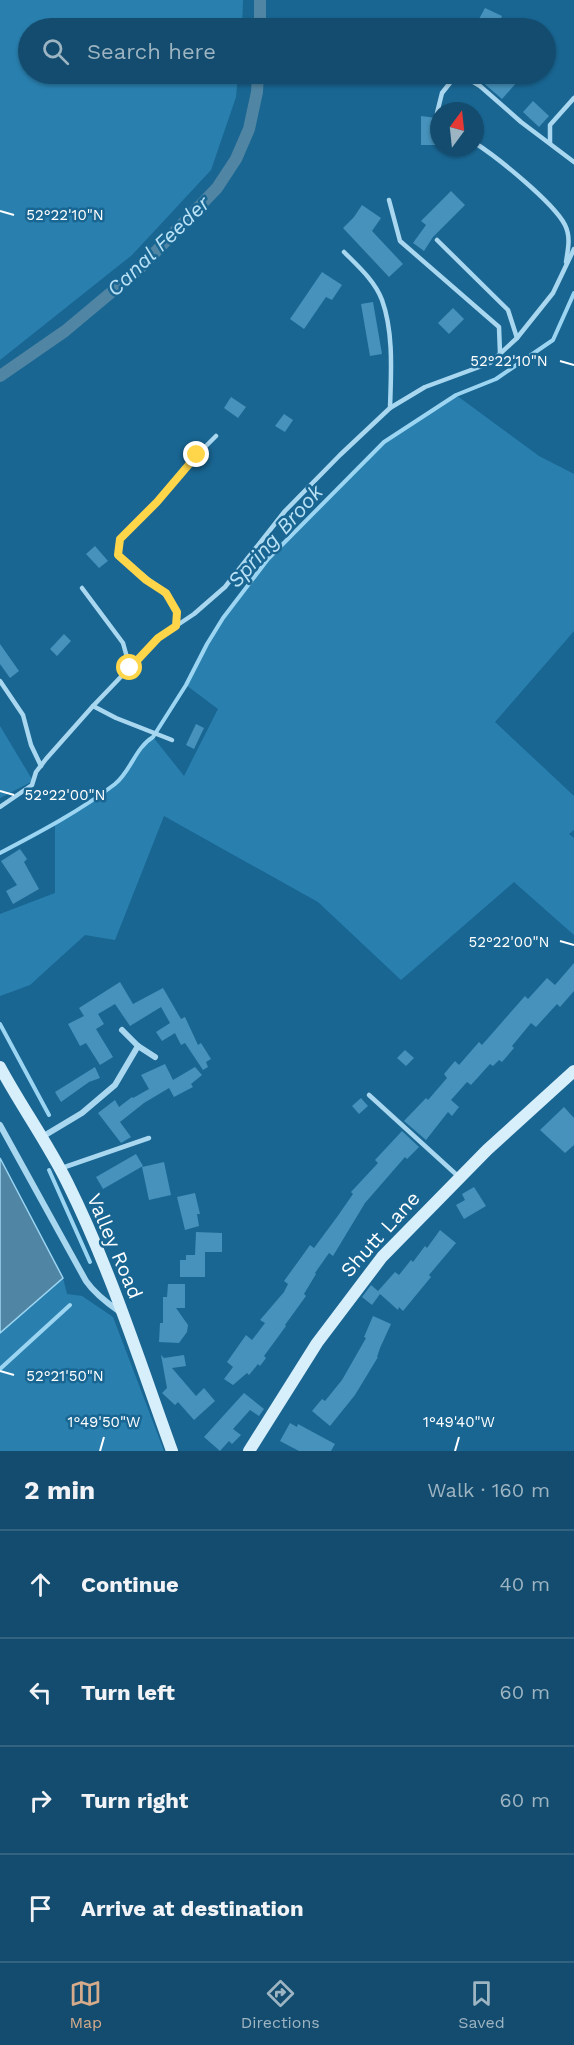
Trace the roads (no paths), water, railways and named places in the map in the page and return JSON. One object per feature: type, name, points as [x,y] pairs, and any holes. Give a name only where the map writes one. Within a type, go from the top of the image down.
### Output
[{"type":"main road","name":"Valley Road","points":[[0,1067],[59,1168],[114,1285],[172,1451]]},
{"type":"main road","name":"Shutt Lane","points":[[249,1451],[342,1307],[394,1244],[459,1177],[574,1071]]},
{"type":"street","points":[[122,1030],[138,1046],[155,1057]]},
{"type":"street","points":[[42,1137],[82,1113],[115,1085],[138,1046]]},
{"type":"street","points":[[0,1125],[91,1289],[123,1314]]},
{"type":"lane","points":[[440,102],[442,93],[450,84]]},
{"type":"lane","points":[[476,84],[521,122],[574,162]]},
{"type":"lane","points":[[550,143],[550,125],[574,98]]},
{"type":"lane","points":[[484,148],[557,213],[566,227],[569,244],[564,270]]},
{"type":"lane","points":[[389,200],[400,241],[499,327],[500,353]]},
{"type":"lane","points":[[437,240],[508,310],[517,338]]},
{"type":"lane","points":[[0,807],[32,785],[41,765],[93,706],[158,638],[194,614],[225,587],[285,511],[390,408],[425,387],[490,363],[517,338],[553,294],[574,249]]},
{"type":"lane","points":[[345,252],[369,277],[382,300],[391,347],[390,408]]},
{"type":"lane","points":[[176,626],[177,612],[166,593],[146,580],[118,555],[120,539],[157,502],[216,436]]},
{"type":"lane","points":[[82,588],[123,643],[130,668]]},
{"type":"lane","points":[[0,681],[23,715],[31,745],[41,765]]},
{"type":"lane","points":[[93,706],[116,718],[172,740]]},
{"type":"lane","points":[[369,1095],[459,1177]]},
{"type":"lane","points":[[59,1168],[149,1138]]},
{"type":"waterway","name":"Canal Feeder","points":[[260,0],[260,18]]},
{"type":"waterway","name":"Canal Feeder","points":[[0,376],[65,331],[138,270],[217,188],[236,159],[249,129],[257,84]]},
{"type":"waterway","name":"Spring Brook","points":[[0,853],[74,812],[115,784],[142,747],[153,737],[186,685],[223,618],[268,559],[384,442],[456,395],[496,379],[553,340],[574,293]]},
{"type":"waterway","name":"Spring Brook","points":[[0,1024],[49,1115]]},
{"type":"waterway","points":[[49,1170],[90,1262]]},
{"type":"waterway","points":[[0,1369],[70,1305]]}]
